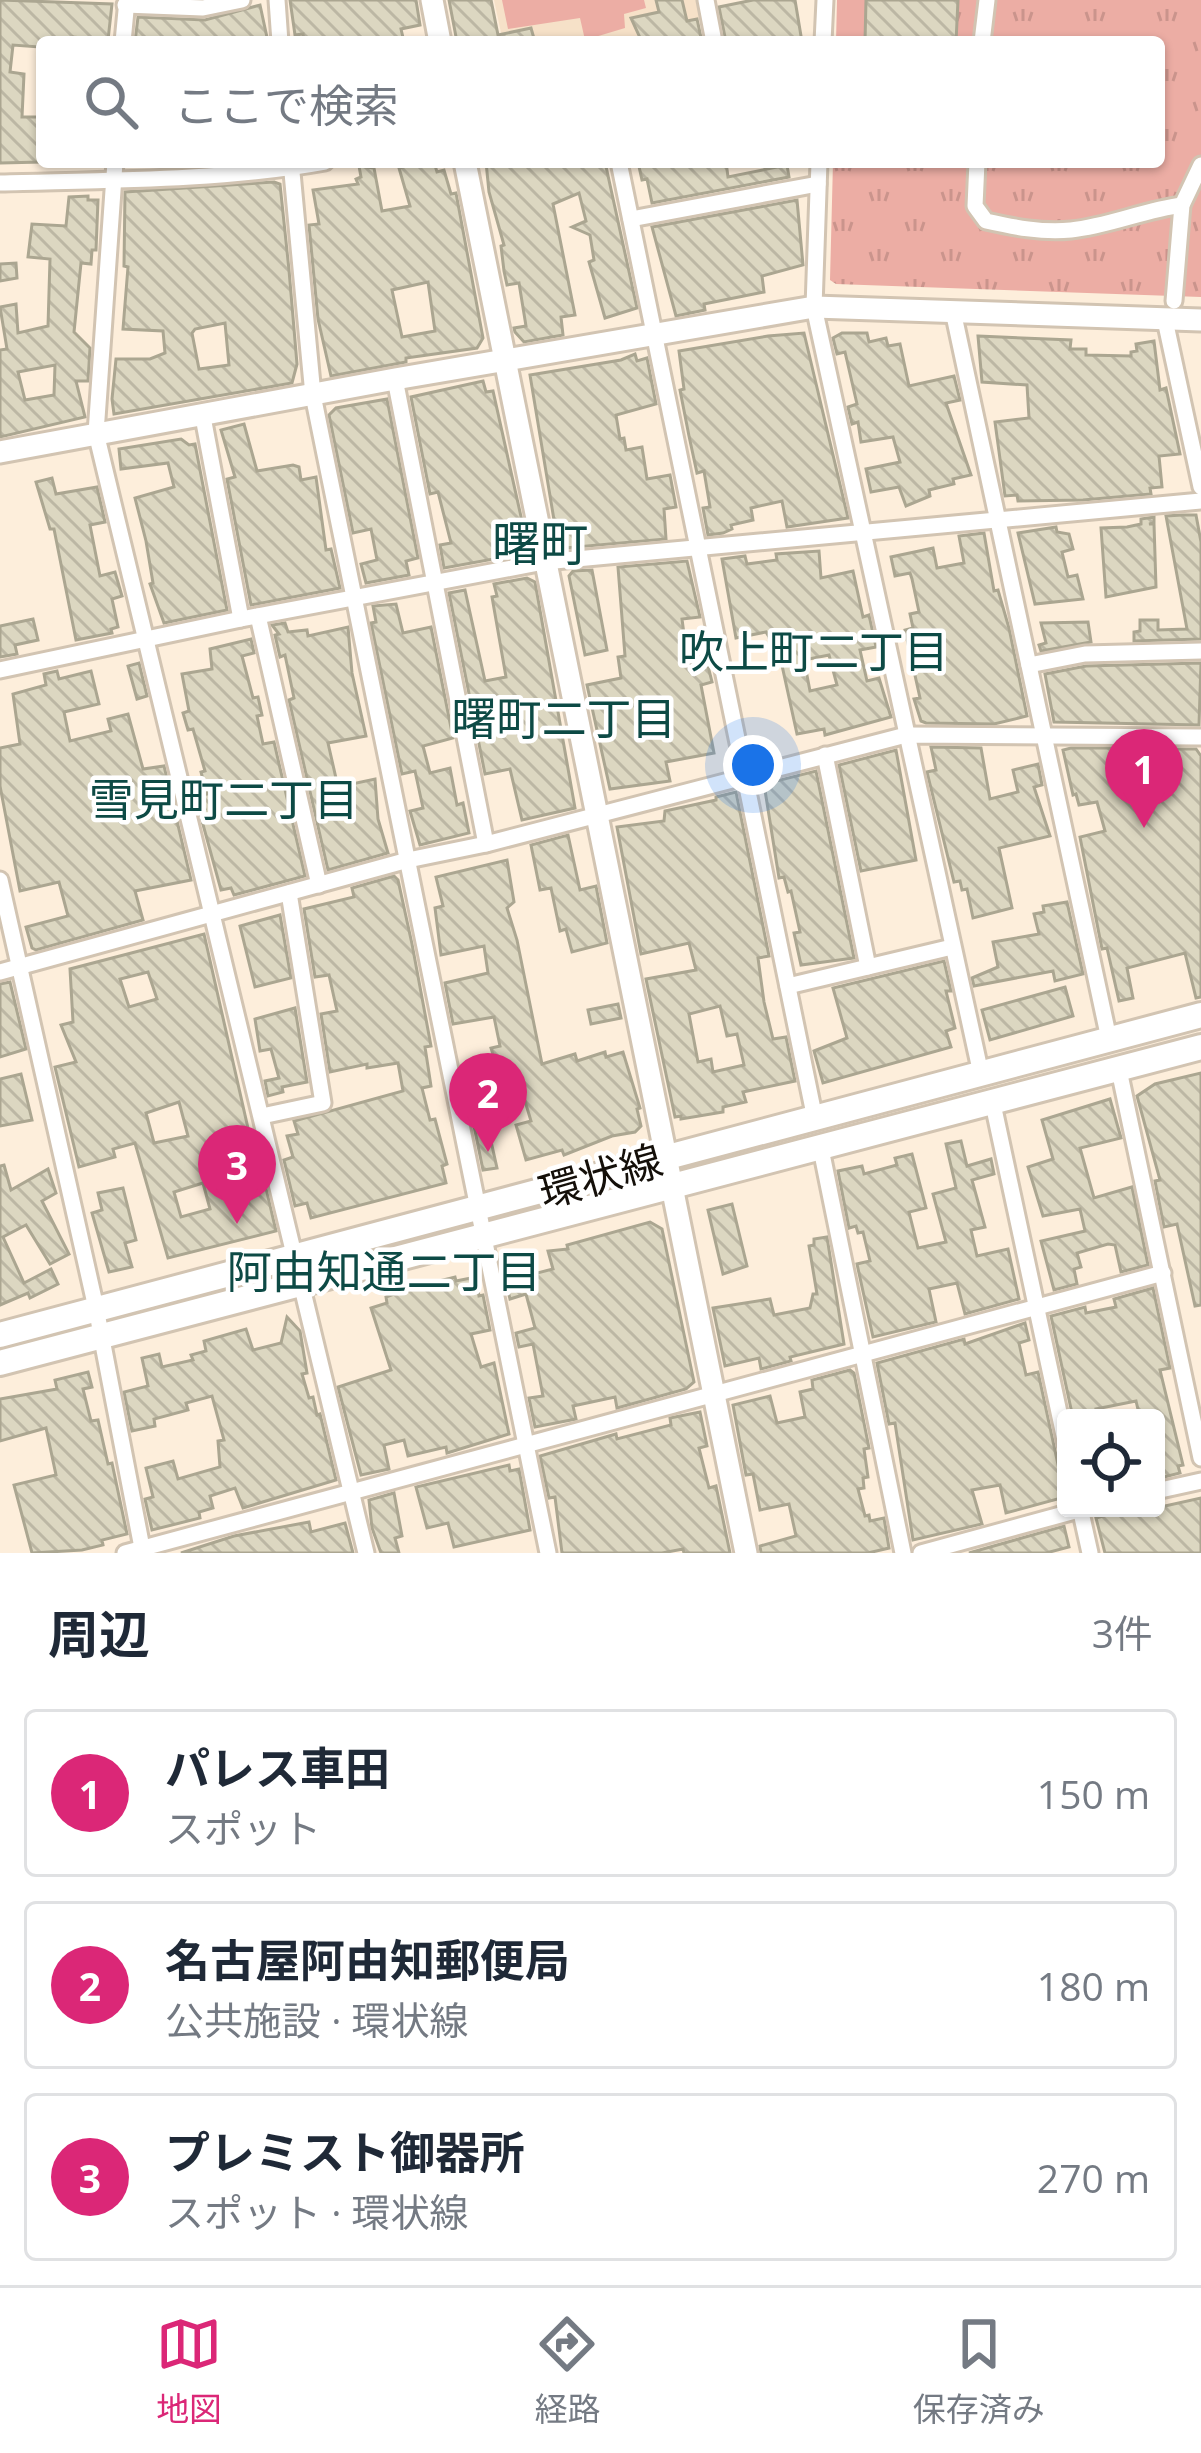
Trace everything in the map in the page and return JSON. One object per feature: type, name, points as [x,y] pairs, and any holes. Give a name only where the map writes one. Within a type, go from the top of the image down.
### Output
[{"type":"main road","name":"環状線","points":[[0,1336],[1201,1016]]},
{"type":"main road","name":"環状線","points":[[0,1363],[1201,1047]]},
{"type":"street","points":[[123,36],[126,3],[202,8],[242,0]]},
{"type":"street","points":[[277,0],[280,36]]},
{"type":"street","points":[[432,0],[439,36]]},
{"type":"street","points":[[706,0],[713,36]]},
{"type":"street","points":[[823,36],[825,0]]},
{"type":"street","points":[[983,36],[987,0]]},
{"type":"street","points":[[1201,165],[1182,206],[1170,310],[1201,487]]},
{"type":"street","points":[[115,168],[96,434],[366,1553]]},
{"type":"street","points":[[0,183],[114,180],[256,168]]},
{"type":"street","points":[[291,168],[313,395],[548,1553]]},
{"type":"street","points":[[466,168],[746,1553]]},
{"type":"street","points":[[621,168],[815,1120]]},
{"type":"street","points":[[819,168],[814,308],[981,1074]]},
{"type":"street","points":[[977,168],[975,206],[986,221],[1036,230],[1070,230],[1146,210],[1182,206]]},
{"type":"street","points":[[632,219],[818,184]]},
{"type":"street","points":[[0,452],[814,308],[1170,310],[1201,320]]},
{"type":"street","points":[[953,311],[1108,1040]]},
{"type":"street","points":[[395,379],[485,844]]},
{"type":"street","points":[[203,417],[249,618],[319,885]]},
{"type":"street","points":[[0,670],[544,562],[1201,501]]},
{"type":"street","points":[[1028,665],[1085,654],[1201,651]]},
{"type":"street","points":[[0,972],[408,860],[906,735],[1201,737]]},
{"type":"street","points":[[825,755],[868,967]]},
{"type":"street","points":[[0,880],[96,1308],[137,1552],[1162,1273]]},
{"type":"street","points":[[262,1116],[323,1103],[289,893]]},
{"type":"street","points":[[788,986],[952,947]]},
{"type":"street","points":[[1119,1070],[1201,1458]]},
{"type":"street","points":[[993,1104],[1058,1409]]},
{"type":"street","points":[[820,1149],[903,1553]]},
{"type":"street","points":[[1165,1489],[1201,1481]]},
{"type":"street","points":[[921,1553],[1057,1515]]},
{"type":"street","points":[[1084,1517],[1090,1553]]},
{"type":"shaded area","points":[[494,0],[697,0],[701,18],[637,31],[637,36],[502,36]]},
{"type":"green space","points":[[502,0],[644,0],[646,8],[624,14],[625,28],[598,36],[584,36],[580,18],[508,29]]},
{"type":"green space","points":[[837,0],[1201,0],[1201,297],[836,284],[830,280],[833,168],[1165,168],[1165,36],[836,36]]},
{"type":"building","points":[[0,0],[112,4],[108,36],[36,36],[36,47],[13,45],[10,72],[24,74],[22,117],[36,117],[36,162],[0,163]]},
{"type":"building","points":[[290,0],[416,0],[420,25],[401,29],[403,36],[295,35]]},
{"type":"building","points":[[449,0],[491,0],[498,35],[531,28],[533,36],[456,36]]},
{"type":"building","points":[[656,0],[682,0],[687,21],[697,19],[701,36],[639,36],[631,18],[659,12]]},
{"type":"building","points":[[753,0],[795,0],[801,36],[725,36],[719,7]]},
{"type":"building","points":[[866,0],[958,0],[956,36],[865,36]]},
{"type":"building","points":[[260,5],[267,36],[136,36],[138,17],[205,20]]},
{"type":"building","points":[[359,168],[374,168],[382,211],[410,206],[399,168],[444,170],[451,194],[456,193],[483,338],[477,348],[331,376],[318,319],[309,225],[319,224],[313,190],[358,184]],"holes":[[[428,282],[435,331],[402,337],[392,290]]]},
{"type":"building","points":[[487,168],[606,168],[637,308],[605,318],[589,262],[594,260],[590,235],[572,227],[586,221],[579,193],[553,204],[575,315],[561,317],[563,335],[524,342],[514,328],[526,326],[519,283],[507,285],[504,245]]},
{"type":"building","points":[[639,168],[727,168],[728,177],[788,168],[789,177],[652,203],[647,179],[642,180]]},
{"type":"building","points":[[280,184],[297,364],[292,383],[114,414],[116,359],[150,359],[165,353],[163,331],[123,329],[128,267],[124,266],[125,192]],"holes":[[[225,323],[229,365],[199,369],[195,329]]]},
{"type":"building","points":[[69,197],[98,200],[96,250],[92,250],[91,264],[81,263],[74,332],[90,348],[88,381],[76,381],[85,417],[0,437],[0,350],[7,349],[0,307],[16,304],[18,333],[48,326],[50,259],[28,257],[32,224],[66,226]],"holes":[[[55,365],[54,395],[25,400],[18,372]]]},
{"type":"building","points":[[797,200],[803,265],[762,276],[764,292],[704,304],[705,310],[676,316],[652,227]]},
{"type":"building","points":[[16,263],[17,278],[0,281],[0,264]]},
{"type":"building","points":[[804,333],[848,518],[787,527],[782,501],[751,508],[753,520],[708,535],[703,508],[710,507],[704,471],[697,473],[689,436],[679,351]]},
{"type":"building","points":[[842,333],[867,333],[869,342],[886,338],[888,346],[900,344],[909,386],[954,376],[960,400],[946,403],[971,475],[929,490],[930,496],[906,506],[899,487],[871,492],[866,469],[900,462],[893,437],[861,442],[858,422],[852,424],[848,407],[857,404],[845,352],[837,354],[833,338]]},
{"type":"building","points":[[978,336],[1071,340],[1070,349],[1086,349],[1086,355],[1131,356],[1137,351],[1136,344],[1154,341],[1160,390],[1166,388],[1180,454],[1159,456],[1162,487],[1150,488],[1151,494],[1083,500],[1018,501],[1017,495],[1005,496],[995,422],[1029,418],[1027,385],[982,382]]},
{"type":"building","points":[[635,354],[637,361],[647,358],[656,404],[616,415],[620,439],[624,438],[626,450],[642,447],[647,479],[670,475],[676,507],[664,509],[666,539],[565,548],[557,538],[530,375]]},
{"type":"building","points":[[483,381],[486,392],[493,391],[528,548],[521,554],[444,568],[440,545],[451,543],[438,492],[430,494],[411,397]]},
{"type":"building","points":[[387,399],[418,558],[406,561],[409,575],[366,583],[361,564],[377,560],[371,529],[353,533],[329,415],[336,408]]},
{"type":"building","points":[[244,424],[257,471],[293,465],[299,467],[301,480],[316,477],[326,550],[331,549],[340,588],[251,605],[227,479],[235,477],[221,430]]},
{"type":"building","points":[[181,439],[195,444],[227,610],[164,623],[150,584],[135,498],[174,487],[168,463],[121,469],[119,449]]},
{"type":"building","points":[[52,478],[56,494],[97,487],[105,522],[90,525],[100,576],[115,572],[122,596],[112,599],[118,627],[112,633],[76,640],[54,529],[50,529],[36,482]]},
{"type":"building","points":[[1196,515],[1201,542],[1201,639],[1134,641],[1140,620],[1158,620],[1158,630],[1187,629],[1166,516]]},
{"type":"building","points":[[1154,517],[1149,524],[1154,524],[1156,587],[1106,597],[1101,528],[1127,527]]},
{"type":"building","points":[[1056,527],[1057,532],[1069,534],[1073,549],[1062,552],[1068,577],[1077,575],[1083,599],[1035,604],[1018,533]]},
{"type":"building","points":[[984,533],[1027,716],[994,724],[926,723],[914,699],[920,698],[905,630],[913,628],[910,614],[919,612],[910,573],[895,576],[891,557],[933,548],[937,568],[964,563],[959,536]]},
{"type":"building","points":[[819,551],[821,578],[853,571],[863,617],[869,615],[876,647],[860,650],[867,681],[879,678],[891,717],[825,735],[824,729],[797,734],[781,661],[774,663],[766,632],[736,638],[722,559],[745,556],[747,564],[777,560],[776,554]],"holes":[[[829,655],[837,685],[810,691],[804,660]]]},
{"type":"building","points":[[687,561],[700,617],[682,619],[688,665],[703,662],[708,666],[712,682],[701,685],[714,753],[666,762],[670,781],[610,789],[587,685],[621,678],[618,657],[625,656],[618,567]]},
{"type":"building","points":[[592,570],[607,650],[585,655],[569,576],[573,571]]},
{"type":"building","points":[[527,578],[535,582],[575,808],[522,820],[510,769],[485,774],[449,593],[465,590],[485,681],[506,677],[492,597],[497,596],[494,584]]},
{"type":"building","points":[[396,604],[403,633],[431,627],[453,738],[423,746],[430,773],[450,768],[457,805],[463,803],[469,833],[420,845],[410,811],[423,808],[415,771],[402,774],[371,623],[376,622],[373,606]]},
{"type":"building","points":[[33,619],[38,640],[15,645],[17,654],[0,657],[0,626]]},
{"type":"building","points":[[1088,622],[1091,642],[1041,651],[1039,645],[1046,643],[1041,623]]},
{"type":"building","points":[[285,623],[288,632],[307,630],[308,636],[348,627],[366,736],[328,743],[338,787],[375,779],[378,819],[388,853],[328,870],[289,700],[294,698],[285,655],[280,657],[275,635],[279,634],[272,625]]},
{"type":"building","points":[[251,639],[254,653],[242,656],[253,698],[258,697],[263,744],[274,742],[305,876],[234,895],[231,888],[221,890],[199,810],[205,809],[201,795],[207,794],[201,772],[205,771],[193,729],[188,730],[183,713],[189,711],[182,674],[212,669],[210,649]]},
{"type":"building","points":[[139,663],[147,696],[137,699],[128,666]]},
{"type":"building","points":[[1201,663],[1199,725],[1054,722],[1045,674],[1086,666]]},
{"type":"building","points":[[57,671],[59,679],[91,671],[99,704],[64,712],[70,741],[111,731],[108,719],[128,714],[143,769],[164,766],[191,880],[135,891],[143,920],[36,950],[26,927],[68,916],[59,882],[20,891],[0,786],[0,748],[20,744],[13,694],[46,685],[44,674]]},
{"type":"building","points":[[931,747],[981,748],[990,799],[1018,792],[1013,770],[1038,764],[1042,785],[1034,787],[1050,836],[999,848],[1012,908],[973,918],[967,889],[962,890],[960,881],[954,882],[927,772],[936,770]]},
{"type":"building","points":[[1118,748],[1120,759],[1171,749],[1196,749],[1201,756],[1201,997],[1196,998],[1185,953],[1127,968],[1133,998],[1119,1001],[1107,948],[1102,949],[1080,837],[1105,831],[1097,802],[1079,805],[1073,795],[1063,750]]},
{"type":"building","points":[[896,750],[916,860],[861,871],[839,765]]},
{"type":"building","points":[[816,771],[854,958],[801,965],[794,933],[800,932],[791,891],[784,877],[779,878],[764,784]]},
{"type":"building","points":[[736,792],[769,956],[758,958],[764,1002],[773,1039],[786,1037],[795,1081],[743,1092],[746,1102],[723,1107],[723,1112],[681,1119],[675,1117],[646,979],[696,970],[689,943],[641,954],[617,827],[664,821],[665,811]],"holes":[[[720,1006],[727,1036],[737,1034],[744,1065],[713,1072],[711,1059],[698,1062],[689,1014]]]},
{"type":"building","points":[[568,835],[580,890],[596,886],[607,943],[572,952],[566,929],[560,931],[551,888],[540,890],[531,845]]},
{"type":"building","points":[[507,860],[514,902],[507,908],[542,1064],[575,1054],[577,1061],[623,1052],[640,1108],[641,1126],[635,1132],[564,1155],[562,1150],[526,1160],[516,1125],[531,1121],[522,1091],[506,1095],[491,1048],[500,1046],[494,1017],[453,1024],[445,983],[488,973],[484,946],[441,955],[435,908],[443,906],[436,877]]},
{"type":"building","points":[[394,876],[431,1046],[425,1047],[431,1086],[422,1088],[447,1164],[442,1166],[446,1183],[311,1218],[307,1203],[295,1206],[284,1160],[293,1157],[287,1136],[298,1134],[294,1121],[403,1091],[398,1063],[330,1072],[321,1014],[337,1011],[329,975],[315,977],[304,909],[354,897],[352,888]]},
{"type":"building","points":[[1067,902],[1083,974],[1055,981],[1053,971],[974,986],[972,978],[998,967],[993,942],[1039,934],[1034,914],[1044,912],[1043,906]]},
{"type":"building","points":[[280,915],[291,978],[255,987],[240,926]]},
{"type":"building","points":[[204,934],[257,1168],[261,1167],[276,1231],[168,1258],[135,1143],[113,1149],[115,1157],[79,1167],[55,1067],[76,1062],[61,1025],[73,1022],[70,969]],"holes":[[[148,972],[157,999],[129,1007],[120,979]],[[179,1102],[188,1136],[154,1143],[146,1113]],[[203,1183],[210,1209],[181,1217],[174,1192]]]},
{"type":"building","points":[[944,961],[955,1028],[946,1031],[951,1047],[823,1083],[814,1051],[847,1038],[833,988]]},
{"type":"building","points":[[10,982],[26,1049],[0,1057],[0,984]]},
{"type":"building","points":[[1065,987],[1073,1016],[990,1040],[982,1010]]},
{"type":"building","points":[[618,1004],[621,1018],[591,1024],[588,1010]]},
{"type":"building","points":[[295,1008],[307,1082],[282,1087],[283,1092],[268,1096],[265,1081],[279,1078],[271,1049],[260,1051],[255,1019]]},
{"type":"building","points":[[1201,1073],[1201,1305],[1195,1306],[1177,1224],[1164,1227],[1155,1181],[1160,1180],[1137,1096],[1155,1084]]},
{"type":"building","points":[[21,1074],[32,1120],[0,1126],[0,1079]]},
{"type":"building","points":[[483,1083],[486,1100],[482,1101],[497,1168],[483,1170],[466,1087]]},
{"type":"building","points":[[1110,1099],[1121,1138],[1080,1148],[1094,1198],[1132,1187],[1148,1265],[1121,1272],[1115,1245],[1108,1244],[1077,1253],[1081,1267],[1074,1269],[1077,1284],[1054,1290],[1041,1241],[1085,1231],[1080,1209],[1043,1216],[1028,1167],[1053,1159],[1042,1120]]},
{"type":"building","points":[[961,1141],[967,1166],[991,1159],[994,1174],[972,1180],[985,1227],[971,1230],[977,1256],[1008,1249],[1019,1299],[965,1314],[957,1283],[929,1289],[936,1322],[873,1337],[857,1264],[870,1261],[863,1232],[858,1233],[856,1226],[849,1228],[838,1171],[862,1166],[864,1174],[897,1165],[895,1158],[912,1154],[926,1208],[909,1212],[918,1248],[946,1242],[933,1194],[956,1188],[946,1144]]},
{"type":"building","points":[[4,1165],[11,1190],[48,1169],[56,1193],[42,1201],[69,1254],[50,1264],[26,1225],[3,1237],[24,1283],[51,1269],[58,1284],[30,1298],[28,1293],[0,1305],[0,1166]]},
{"type":"building","points":[[123,1188],[136,1240],[125,1243],[132,1267],[109,1272],[92,1213],[102,1210],[98,1193]]},
{"type":"building","points":[[732,1204],[747,1266],[723,1274],[708,1210]]},
{"type":"building","points":[[650,1222],[662,1229],[694,1382],[686,1389],[617,1408],[615,1397],[573,1406],[576,1419],[535,1427],[529,1398],[543,1396],[533,1344],[519,1347],[516,1333],[535,1328],[526,1294],[510,1299],[502,1265],[518,1261],[522,1277],[553,1269],[548,1251]]},
{"type":"building","points":[[827,1237],[844,1344],[761,1369],[759,1358],[725,1366],[713,1308],[770,1299],[774,1315],[810,1308],[817,1294],[809,1246],[814,1239]]},
{"type":"building","points":[[455,1277],[456,1281],[476,1277],[479,1296],[483,1295],[490,1330],[471,1334],[481,1367],[494,1363],[509,1434],[447,1453],[446,1447],[408,1456],[404,1440],[384,1445],[389,1469],[361,1475],[338,1387],[391,1370],[371,1308],[407,1289]]},
{"type":"building","points":[[1153,1288],[1170,1368],[1160,1370],[1183,1465],[1178,1466],[1180,1473],[1165,1477],[1165,1409],[1138,1409],[1136,1401],[1071,1409],[1051,1316],[1085,1307],[1086,1313],[1116,1307],[1114,1299]]},
{"type":"building","points":[[287,1317],[300,1331],[307,1373],[302,1374],[320,1414],[336,1480],[243,1508],[235,1488],[210,1496],[213,1508],[199,1512],[200,1518],[152,1530],[145,1499],[153,1497],[146,1468],[173,1461],[178,1479],[220,1467],[218,1441],[224,1440],[212,1396],[186,1403],[188,1410],[154,1419],[155,1426],[132,1431],[124,1392],[148,1386],[142,1358],[159,1354],[162,1367],[193,1360],[191,1355],[206,1351],[204,1341],[246,1329],[253,1350],[281,1343]]},
{"type":"building","points":[[1025,1323],[1029,1340],[1019,1343],[1026,1375],[1038,1372],[1057,1460],[1057,1499],[1006,1513],[1000,1485],[972,1490],[982,1524],[913,1540],[895,1423],[889,1424],[877,1363],[964,1339],[965,1344]]},
{"type":"building","points":[[850,1370],[869,1448],[864,1449],[868,1477],[863,1478],[864,1488],[858,1489],[865,1516],[870,1521],[884,1518],[889,1548],[868,1553],[761,1553],[760,1546],[796,1536],[789,1504],[760,1510],[753,1474],[746,1475],[733,1405],[770,1396],[777,1423],[805,1417],[800,1392],[813,1389],[812,1380]]},
{"type":"building","points":[[88,1372],[92,1387],[83,1389],[91,1421],[98,1420],[108,1464],[112,1463],[127,1534],[82,1550],[32,1553],[14,1485],[56,1475],[46,1428],[0,1441],[0,1399],[57,1389],[55,1380]]},
{"type":"building","points":[[700,1412],[707,1446],[699,1448],[709,1488],[716,1486],[730,1553],[684,1553],[683,1549],[562,1553],[555,1497],[549,1498],[540,1456],[616,1434],[617,1439],[671,1425],[670,1418]]},
{"type":"building","points":[[509,1465],[510,1471],[519,1469],[530,1530],[454,1547],[448,1523],[427,1528],[416,1487]]},
{"type":"building","points":[[394,1493],[402,1536],[395,1538],[399,1553],[381,1553],[369,1500]]},
{"type":"building","points":[[1201,1498],[1201,1553],[1105,1553],[1096,1518],[1165,1517],[1165,1506]]},
{"type":"building","points":[[309,1522],[311,1532],[345,1523],[353,1553],[181,1553],[234,1536]]},
{"type":"building","points":[[1064,1526],[1069,1547],[1046,1553],[969,1553]]},
{"type":"place","name":"パレス車田","points":[[1144,828]]},
{"type":"place","name":"名古屋阿由知郵便局","points":[[488,1152]]},
{"type":"place","name":"プレミスト御器所","points":[[237,1224]]},
{"type":"district","name":"曙町","points":[[540,542]]},
{"type":"district","name":"吹上町二丁目","points":[[814,650]]},
{"type":"district","name":"曙町二丁目","points":[[564,717]]},
{"type":"district","name":"雪見町二丁目","points":[[224,798]]},
{"type":"district","name":"阿由知通二丁目","points":[[384,1270]]}]
